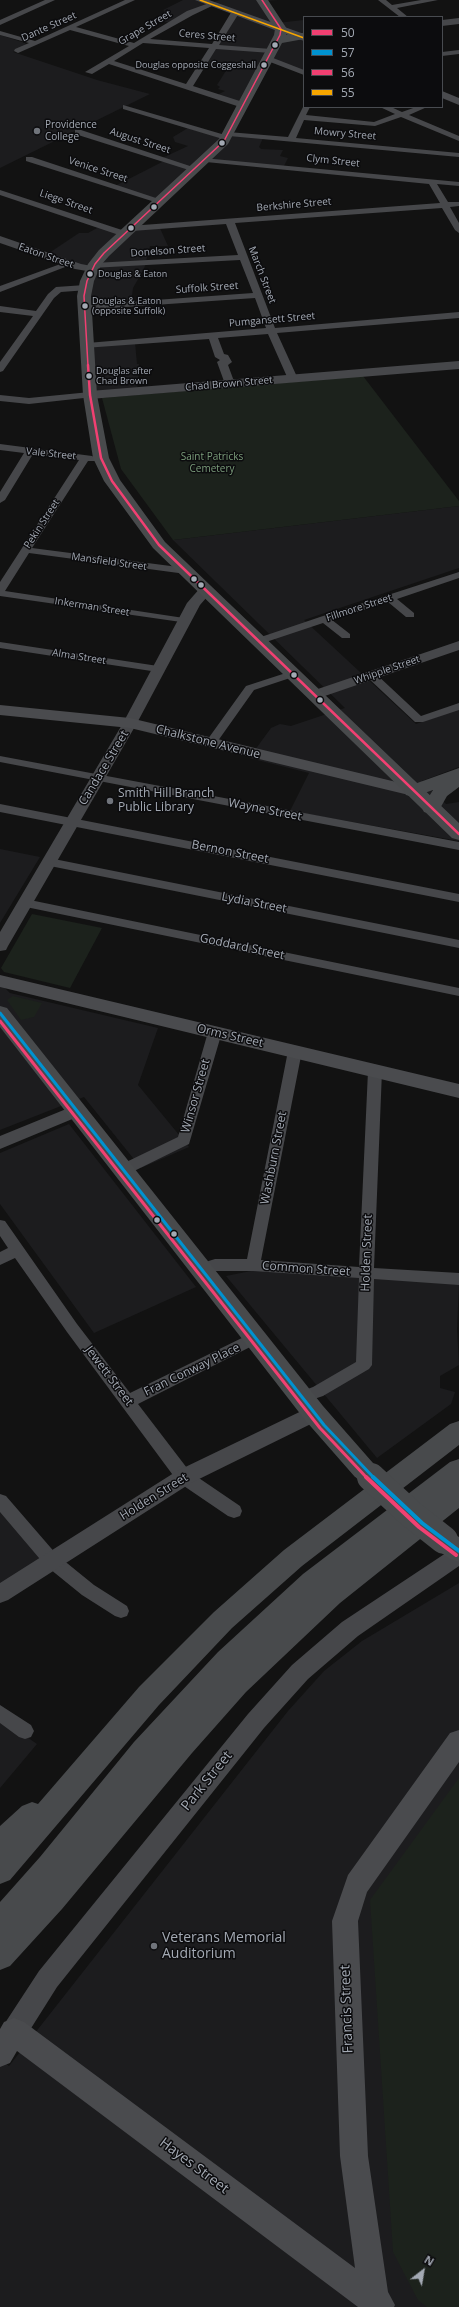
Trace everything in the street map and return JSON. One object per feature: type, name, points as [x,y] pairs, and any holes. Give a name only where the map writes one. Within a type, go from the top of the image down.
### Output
[{"type":"main road","points":[[200,0],[235,13],[279,35],[302,37]]},
{"type":"main road","points":[[261,1],[279,35]]},
{"type":"main road","points":[[279,35],[227,136],[206,160],[104,253],[93,268],[85,288],[85,308],[90,395],[102,460],[112,481],[153,537],[292,674],[459,834]]},
{"type":"main road","name":"Chalkstone Avenue","points":[[0,710],[130,724],[413,791]]},
{"type":"main road","points":[[413,791],[459,774]]},
{"type":"main road","points":[[431,808],[440,792],[459,778]]},
{"type":"main road","name":"Orms Street","points":[[0,981],[459,1091]]},
{"type":"main road","points":[[0,1013],[308,1405],[364,1470],[411,1514],[454,1549]]},
{"type":"main road","points":[[0,1870],[167,1676],[250,1594],[312,1542],[459,1431]]},
{"type":"main road","points":[[0,1924],[55,1862],[149,1746],[227,1660],[316,1579],[459,1469]]},
{"type":"main road","points":[[0,1956],[52,1899],[182,1744],[236,1684],[331,1596],[459,1494]]},
{"type":"main road","name":"Francis Street","points":[[378,2304],[354,2156],[345,1921],[349,1903],[357,1884],[459,1741]]},
{"type":"main road","points":[[0,1844],[94,1759]]},
{"type":"main road","name":"Hayes Street","points":[[7,2042],[378,2304]]},
{"type":"street","points":[[0,23],[51,0]]},
{"type":"street","name":"Dante Street","points":[[18,51],[131,0]]},
{"type":"street","points":[[382,0],[403,16]]},
{"type":"street","points":[[390,7],[434,0]]},
{"type":"street","name":"Grape Street","points":[[89,72],[190,13],[212,4]]},
{"type":"street","points":[[187,87],[235,13]]},
{"type":"street","points":[[443,23],[457,23]]},
{"type":"street","points":[[70,28],[134,45]]},
{"type":"street","points":[[0,33],[36,43]]},
{"type":"street","name":"Ceres Street","points":[[142,41],[214,47],[270,55],[303,72]]},
{"type":"street","points":[[443,54],[459,52]]},
{"type":"street","points":[[108,60],[243,105]]},
{"type":"street","name":"Mowry Street","points":[[126,108],[227,136],[291,139],[459,155]]},
{"type":"street","points":[[291,139],[306,108]]},
{"type":"street","points":[[386,108],[459,139]]},
{"type":"street","points":[[301,117],[375,124],[420,108]]},
{"type":"street","name":"August Street","points":[[78,132],[196,169]]},
{"type":"street","name":"Venice Street","points":[[29,159],[161,201]]},
{"type":"street","name":"Clym Street","points":[[206,160],[459,184]]},
{"type":"street","points":[[432,182],[459,230]]},
{"type":"street","name":"Liege Street","points":[[0,192],[129,231]]},
{"type":"street","name":"Berkshire Street","points":[[129,231],[459,204]]},
{"type":"street","name":"March Street","points":[[230,222],[272,332],[293,379]]},
{"type":"street","name":"Eaton Street","points":[[1,240],[69,264],[93,268]]},
{"type":"street","name":"Donelson Street","points":[[93,268],[244,257]]},
{"type":"street","points":[[0,289],[69,264]]},
{"type":"street","points":[[0,369],[51,296],[60,288],[85,288]]},
{"type":"street","name":"Suffolk Street","points":[[85,308],[258,295]]},
{"type":"street","points":[[0,309],[38,314]]},
{"type":"street","name":"Pumgansett Street","points":[[87,346],[272,332],[459,315]]},
{"type":"street","points":[[213,336],[220,357],[225,357],[227,362],[222,362],[230,384]]},
{"type":"street","points":[[0,352],[10,354]]},
{"type":"street","name":"Chad Brown Street","points":[[0,398],[29,400],[459,365]]},
{"type":"street","name":"Vale Street","points":[[0,447],[102,460]]},
{"type":"street","points":[[0,500],[30,452]]},
{"type":"street","name":"Pekin Street","points":[[0,590],[85,458]]},
{"type":"street","name":"Mansfield Street","points":[[33,551],[186,571]]},
{"type":"street","name":"Fillmore Street","points":[[259,641],[459,574]]},
{"type":"street","name":"Candace Street","points":[[0,946],[130,724],[195,600],[206,590]]},
{"type":"street","name":"Inkerman Street","points":[[0,593],[184,621]]},
{"type":"street","points":[[390,598],[410,615]]},
{"type":"street","points":[[324,620],[346,636]]},
{"type":"street","name":"Alma Street","points":[[0,645],[158,669]]},
{"type":"street","name":"Whipple Street","points":[[314,695],[459,645]]},
{"type":"street","points":[[211,743],[250,688],[292,674]]},
{"type":"street","points":[[371,675],[419,720],[459,706]]},
{"type":"street","name":"Wayne Street","points":[[0,760],[459,846]]},
{"type":"street","name":"Bernon Street","points":[[0,808],[459,898]]},
{"type":"street","name":"Lydia Street","points":[[49,862],[459,944]]},
{"type":"street","name":"Goddard Street","points":[[25,903],[459,992]]},
{"type":"street","name":"Winsor Street","points":[[123,1170],[184,1140],[215,1032]]},
{"type":"street","name":"Washburn Street","points":[[252,1265],[295,1051]]},
{"type":"street","name":"Holden Street","points":[[0,1594],[51,1560],[184,1477],[308,1405],[318,1392],[364,1366],[366,1273],[375,1070]]},
{"type":"street","points":[[0,1143],[76,1111]]},
{"type":"street","name":"Jewett Street","points":[[0,1225],[72,1328],[129,1401],[184,1477],[234,1511]]},
{"type":"street","points":[[0,1259],[17,1250]]},
{"type":"street","name":"Common Street","points":[[201,1269],[215,1265],[252,1265],[459,1279]]},
{"type":"street","name":"Fran Conway Place","points":[[129,1401],[255,1338]]},
{"type":"street","points":[[0,1501],[51,1560],[88,1590],[121,1612]]},
{"type":"street","name":"Park Street","points":[[7,2042],[52,1973],[256,1721],[300,1672],[350,1629],[454,1549]]},
{"type":"street","points":[[0,1713],[25,1731]]},
{"type":"shaded area","points":[[183,0],[197,0],[208,4],[220,0],[278,0],[264,1],[277,23],[303,20],[303,74],[268,59],[243,104],[215,96],[225,91],[218,89],[220,87],[217,85],[227,69],[203,66],[234,14],[212,6],[170,23],[155,19],[162,15],[165,11],[163,10]]},
{"type":"shaded area","name":"Providence College","points":[[0,35],[25,43],[26,45],[13,52],[97,80],[150,94],[0,168]]},
{"type":"shaded area","points":[[188,128],[224,139],[228,134],[263,138],[259,147],[261,149],[283,150],[280,156],[288,158],[283,168],[205,160],[161,200],[115,186],[164,161],[160,159],[188,146],[175,142],[173,137]]},
{"type":"shaded area","points":[[159,226],[168,246],[150,246],[144,269],[133,288],[131,303],[87,307],[91,273],[41,256],[52,251],[79,233],[88,233],[99,227],[121,234],[132,227]]},
{"type":"shaded area","points":[[135,342],[137,364],[139,364],[137,392],[89,396],[88,346]]},
{"type":"shaded area","points":[[459,506],[459,568],[304,620],[416,724],[459,709],[459,767],[422,781],[446,804],[459,802],[459,841],[290,811],[309,773],[249,758],[271,728],[280,724],[291,726],[345,708],[173,540]]},
{"type":"shaded area","points":[[0,849],[40,857],[0,923]]},
{"type":"shaded area","points":[[0,983],[10,993],[158,1028],[138,1085],[189,1147],[141,1168],[84,1097],[0,1130]]},
{"type":"shaded area","points":[[69,1124],[196,1287],[94,1333],[0,1204],[0,1153]]},
{"type":"shaded area","points":[[256,1270],[459,1284],[457,1329],[459,1365],[440,1376],[440,1388],[455,1392],[451,1404],[377,1458],[226,1276]]},
{"type":"shaded area","points":[[0,1504],[51,1563],[0,1599]]},
{"type":"shaded area","points":[[459,1583],[459,2307],[0,2307],[0,2059],[9,2066],[288,1711],[324,1671],[362,1641]]},
{"type":"shaded area","points":[[0,1718],[37,1744],[0,1788]]},
{"type":"green space","name":"Saint Patricks Cemetery","points":[[363,376],[459,501],[459,506],[173,540],[121,469],[102,398]]},
{"type":"green space","points":[[32,914],[102,928],[70,988],[4,972],[1,968]]},
{"type":"green space","points":[[13,996],[42,1003],[34,1017],[21,1020],[7,1000]]},
{"type":"green space","points":[[459,1778],[459,2307],[427,2307],[418,2300],[393,2252],[370,1900]]},
{"type":"transit line","name":"55","points":[[200,0],[303,38]]},
{"type":"transit line","name":"50","points":[[262,0],[281,29],[280,35],[224,141],[104,253],[95,264],[87,281],[84,296],[90,395],[101,458],[112,481],[159,545],[459,834]]},
{"type":"transit line","name":"57","points":[[0,1013],[324,1425],[388,1493],[422,1523],[459,1551]]},
{"type":"transit line","name":"56","points":[[0,1021],[320,1428],[385,1497],[419,1527],[456,1555]]},
{"type":"place","name":"Douglas opposite Coggeshall","points":[[264,65]]},
{"type":"place","name":"Providence College","points":[[37,131]]},
{"type":"place","name":"Douglas & Eaton","points":[[90,274]]},
{"type":"place","name":"Douglas & Eaton (opposite Suffolk)","points":[[85,306]]},
{"type":"place","name":"Douglas after Chad Brown","points":[[89,376]]},
{"type":"place","name":"Smith Hill Branch Public Library","points":[[110,801]]},
{"type":"place","name":"Veterans Memorial Auditorium","points":[[154,1946]]}]
